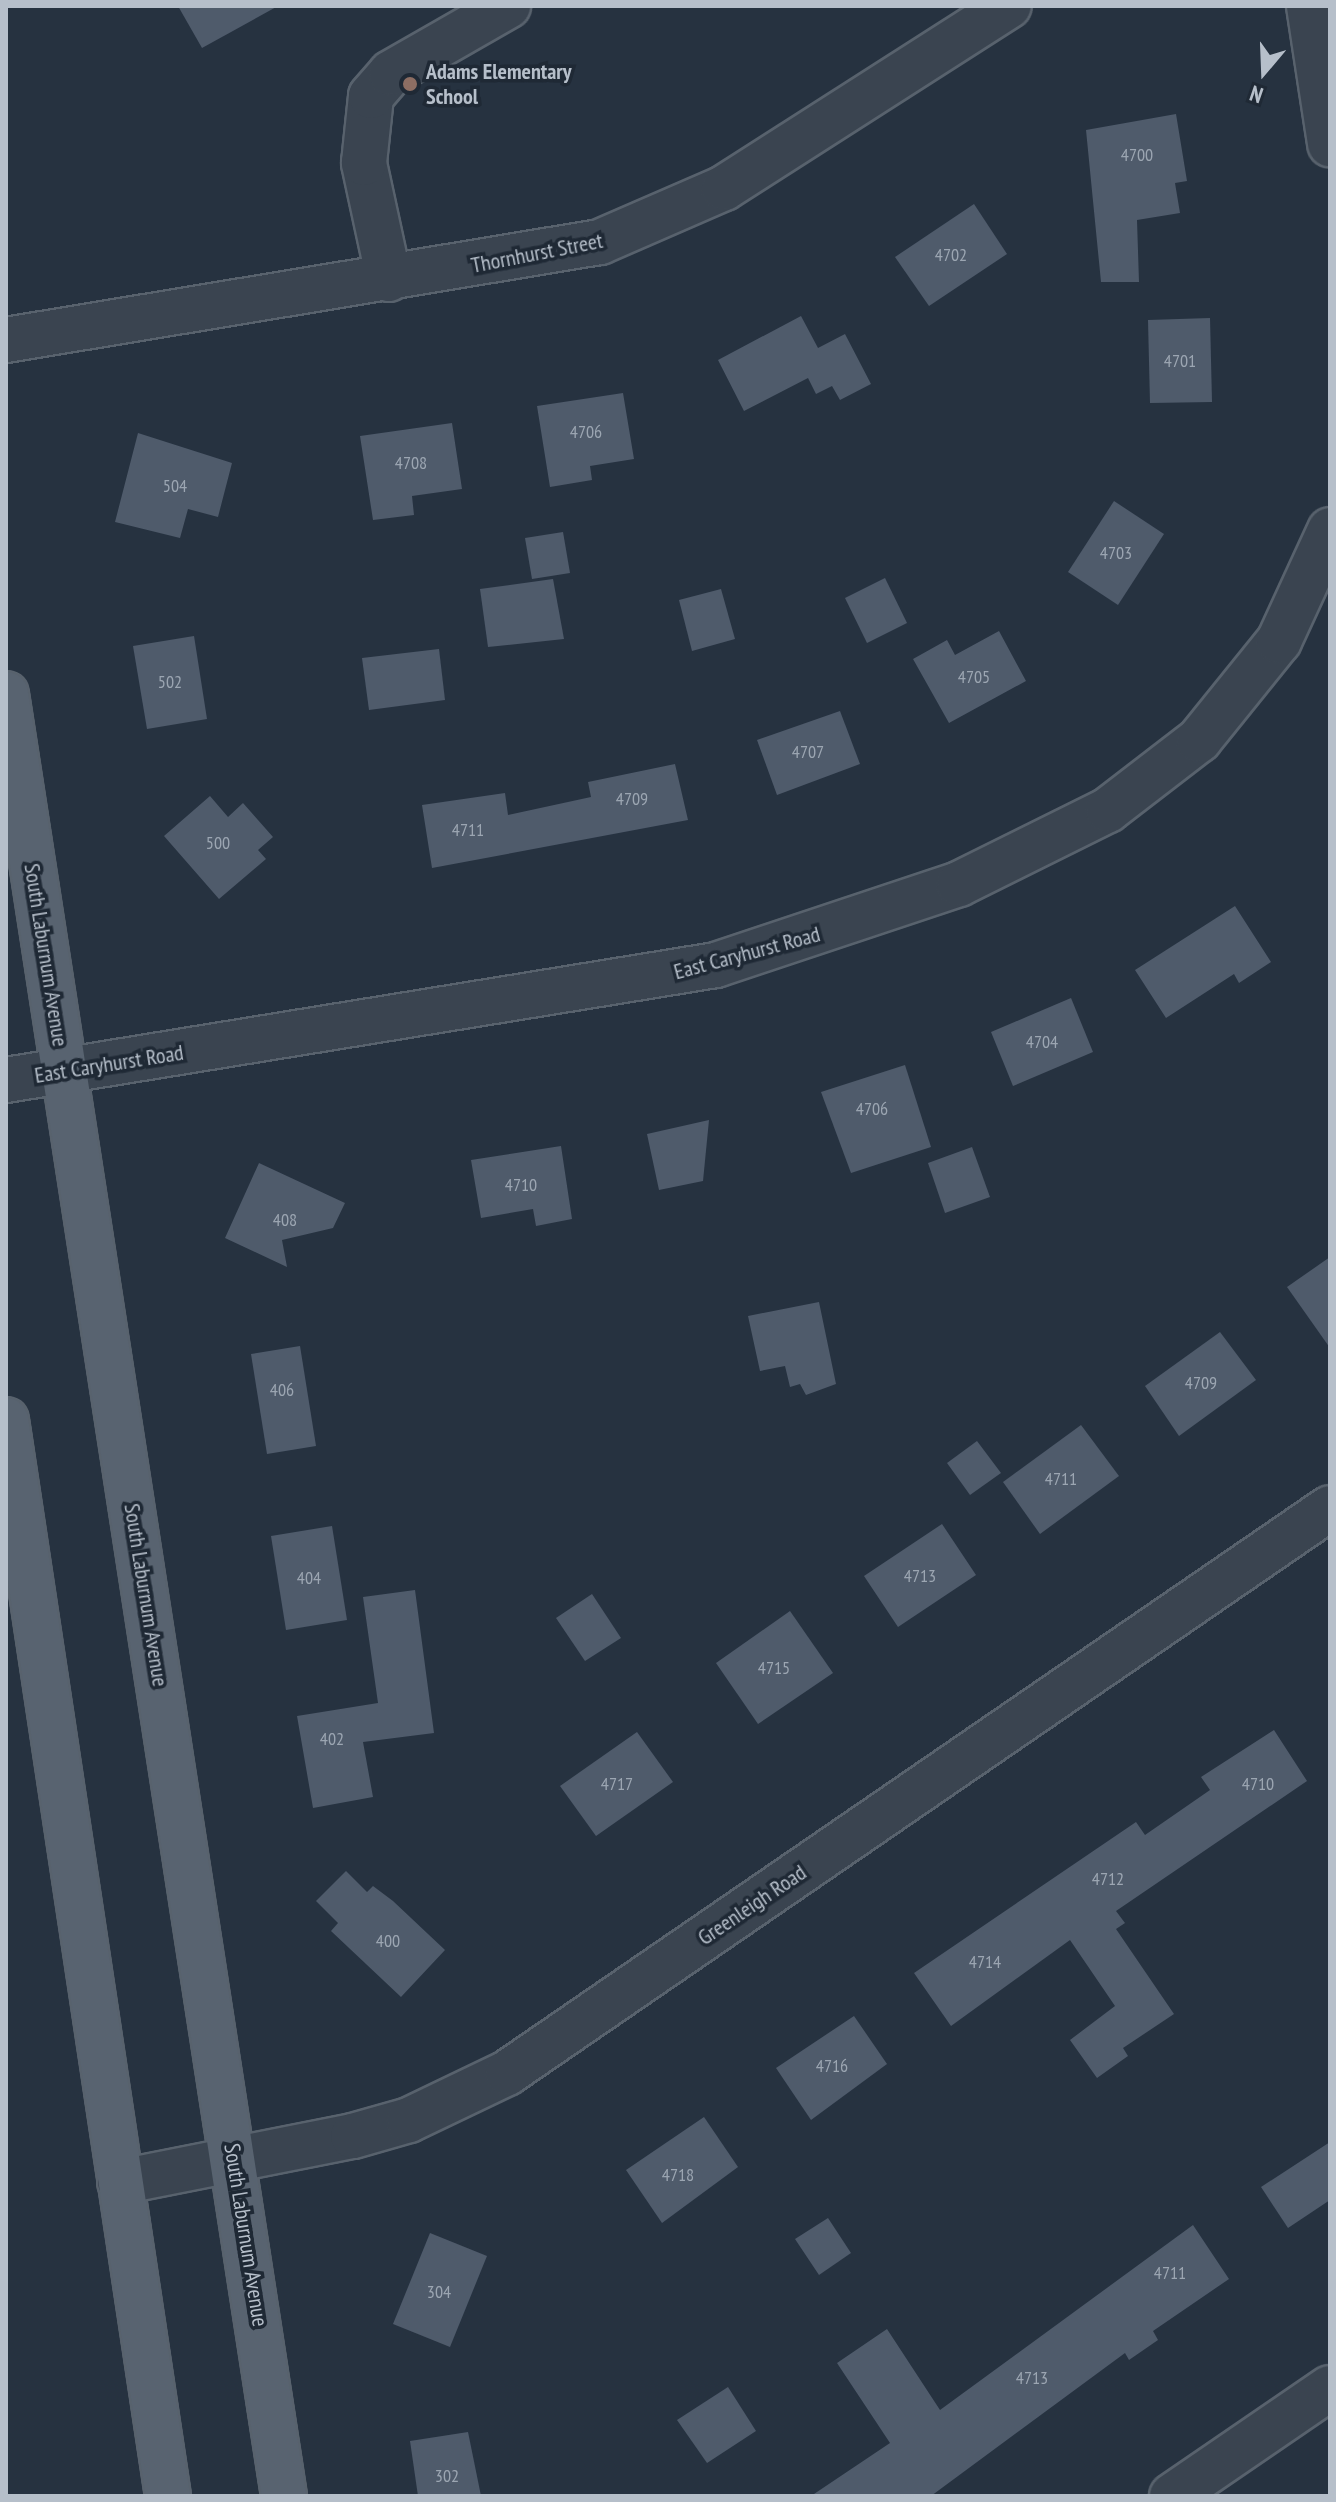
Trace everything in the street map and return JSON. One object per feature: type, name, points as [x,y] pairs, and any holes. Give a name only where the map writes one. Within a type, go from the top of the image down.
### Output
[{"type":"main road","name":"South Laburnum Avenue","points":[[6,694],[284,2496]]},
{"type":"main road","points":[[6,1420],[168,2496]]},
{"type":"street","points":[[389,279],[364,163],[371,96],[391,73],[508,6]]},
{"type":"street","name":"Thornhurst Street","points":[[6,340],[600,242],[661,220],[724,188],[1009,6]]},
{"type":"street","points":[[1309,6],[1330,144]]},
{"type":"street","name":"East Caryhurst Road","points":[[6,1080],[716,965],[959,884],[1108,810],[1199,740],[1279,641],[1329,532]]},
{"type":"street","name":"Greenleigh Road","points":[[120,2182],[409,2120],[507,2073],[1330,1508]]},
{"type":"street","points":[[1172,2496],[1330,2388]]},
{"type":"building","points":[[178,6],[278,6],[202,48]]},
{"type":"building","points":[[1176,114],[1187,181],[1175,183],[1180,213],[1137,220],[1139,282],[1101,282],[1086,130]]},
{"type":"building","points":[[974,204],[1007,254],[929,306],[895,257]]},
{"type":"building","points":[[801,316],[818,348],[845,334],[871,384],[840,400],[832,386],[816,394],[808,378],[744,411],[718,360]]},
{"type":"building","points":[[1210,318],[1212,402],[1150,403],[1148,320]]},
{"type":"building","points":[[623,393],[634,459],[590,466],[592,480],[550,487],[537,406]]},
{"type":"building","points":[[452,423],[462,489],[412,496],[414,515],[373,520],[360,436]]},
{"type":"building","points":[[138,433],[232,463],[218,517],[188,509],[180,538],[115,522]]},
{"type":"building","points":[[1114,501],[1164,534],[1118,605],[1068,572]]},
{"type":"building","points":[[563,532],[570,573],[532,579],[525,538]]},
{"type":"building","points":[[885,578],[907,623],[867,643],[845,598]]},
{"type":"building","points":[[553,579],[564,639],[488,647],[480,589]]},
{"type":"building","points":[[721,589],[735,639],[692,651],[679,600]]},
{"type":"building","points":[[999,631],[1026,681],[949,723],[913,659],[947,640],[955,655]]},
{"type":"building","points":[[194,636],[207,719],[147,729],[133,646]]},
{"type":"building","points":[[439,649],[445,700],[369,710],[362,658]]},
{"type":"building","points":[[840,711],[860,764],[777,795],[757,740]]},
{"type":"building","points":[[675,764],[688,820],[432,868],[422,805],[505,793],[508,815],[591,797],[588,782]]},
{"type":"building","points":[[210,796],[228,817],[243,803],[273,837],[258,850],[266,859],[219,899],[164,836]]},
{"type":"building","points":[[1235,906],[1271,962],[1239,983],[1234,974],[1166,1018],[1135,970]]},
{"type":"building","points":[[1071,998],[1093,1052],[1013,1086],[991,1032]]},
{"type":"building","points":[[905,1065],[931,1147],[851,1173],[821,1092]]},
{"type":"building","points":[[709,1120],[703,1181],[659,1190],[647,1134]]},
{"type":"building","points":[[561,1146],[572,1219],[536,1226],[533,1209],[481,1218],[471,1160]]},
{"type":"building","points":[[972,1147],[990,1197],[945,1213],[928,1163]]},
{"type":"building","points":[[259,1163],[345,1203],[333,1228],[282,1240],[287,1267],[225,1238]]},
{"type":"building","points":[[1330,1257],[1330,1348],[1287,1287]]},
{"type":"building","points":[[819,1302],[836,1384],[806,1395],[800,1384],[790,1387],[785,1366],[760,1371],[748,1316]]},
{"type":"building","points":[[1220,1332],[1256,1380],[1179,1436],[1145,1386]]},
{"type":"building","points":[[300,1346],[316,1446],[267,1454],[251,1354]]},
{"type":"building","points":[[1081,1425],[1119,1476],[1040,1534],[1003,1482]]},
{"type":"building","points":[[977,1441],[1001,1473],[970,1495],[947,1463]]},
{"type":"building","points":[[942,1524],[976,1575],[898,1627],[864,1576]]},
{"type":"building","points":[[332,1526],[347,1620],[286,1630],[271,1536]]},
{"type":"building","points":[[415,1590],[434,1733],[363,1742],[373,1797],[313,1808],[297,1716],[378,1703],[363,1597]]},
{"type":"building","points":[[592,1594],[621,1638],[585,1661],[556,1618]]},
{"type":"building","points":[[790,1611],[833,1673],[758,1724],[716,1663]]},
{"type":"building","points":[[1274,1730],[1307,1781],[1116,1911],[1125,1923],[1116,1929],[1174,2014],[1123,2048],[1128,2056],[1097,2078],[1070,2040],[1115,2006],[1070,1940],[951,2026],[914,1973],[1136,1822],[1145,1835],[1210,1790],[1201,1777]]},
{"type":"building","points":[[637,1732],[673,1782],[596,1836],[560,1786]]},
{"type":"building","points":[[346,1871],[367,1892],[373,1886],[393,1901],[445,1950],[401,1997],[331,1931],[338,1923],[316,1901]]},
{"type":"building","points":[[854,2016],[887,2064],[811,2120],[776,2068]]},
{"type":"building","points":[[704,2117],[738,2167],[662,2223],[626,2170]]},
{"type":"building","points":[[1330,2142],[1330,2200],[1288,2228],[1261,2187]]},
{"type":"building","points":[[828,2218],[851,2253],[819,2275],[795,2239]]},
{"type":"building","points":[[1193,2225],[1229,2279],[1153,2331],[1158,2340],[1129,2360],[1125,2353],[931,2496],[811,2496],[890,2443],[837,2363],[887,2329],[940,2410]]},
{"type":"building","points":[[430,2233],[487,2256],[450,2347],[393,2324]]},
{"type":"building","points":[[728,2387],[756,2431],[707,2463],[677,2420]]},
{"type":"building","points":[[468,2432],[481,2496],[418,2496],[410,2441]]},
{"type":"place","name":"Adams Elementary School","points":[[410,84]]}]
